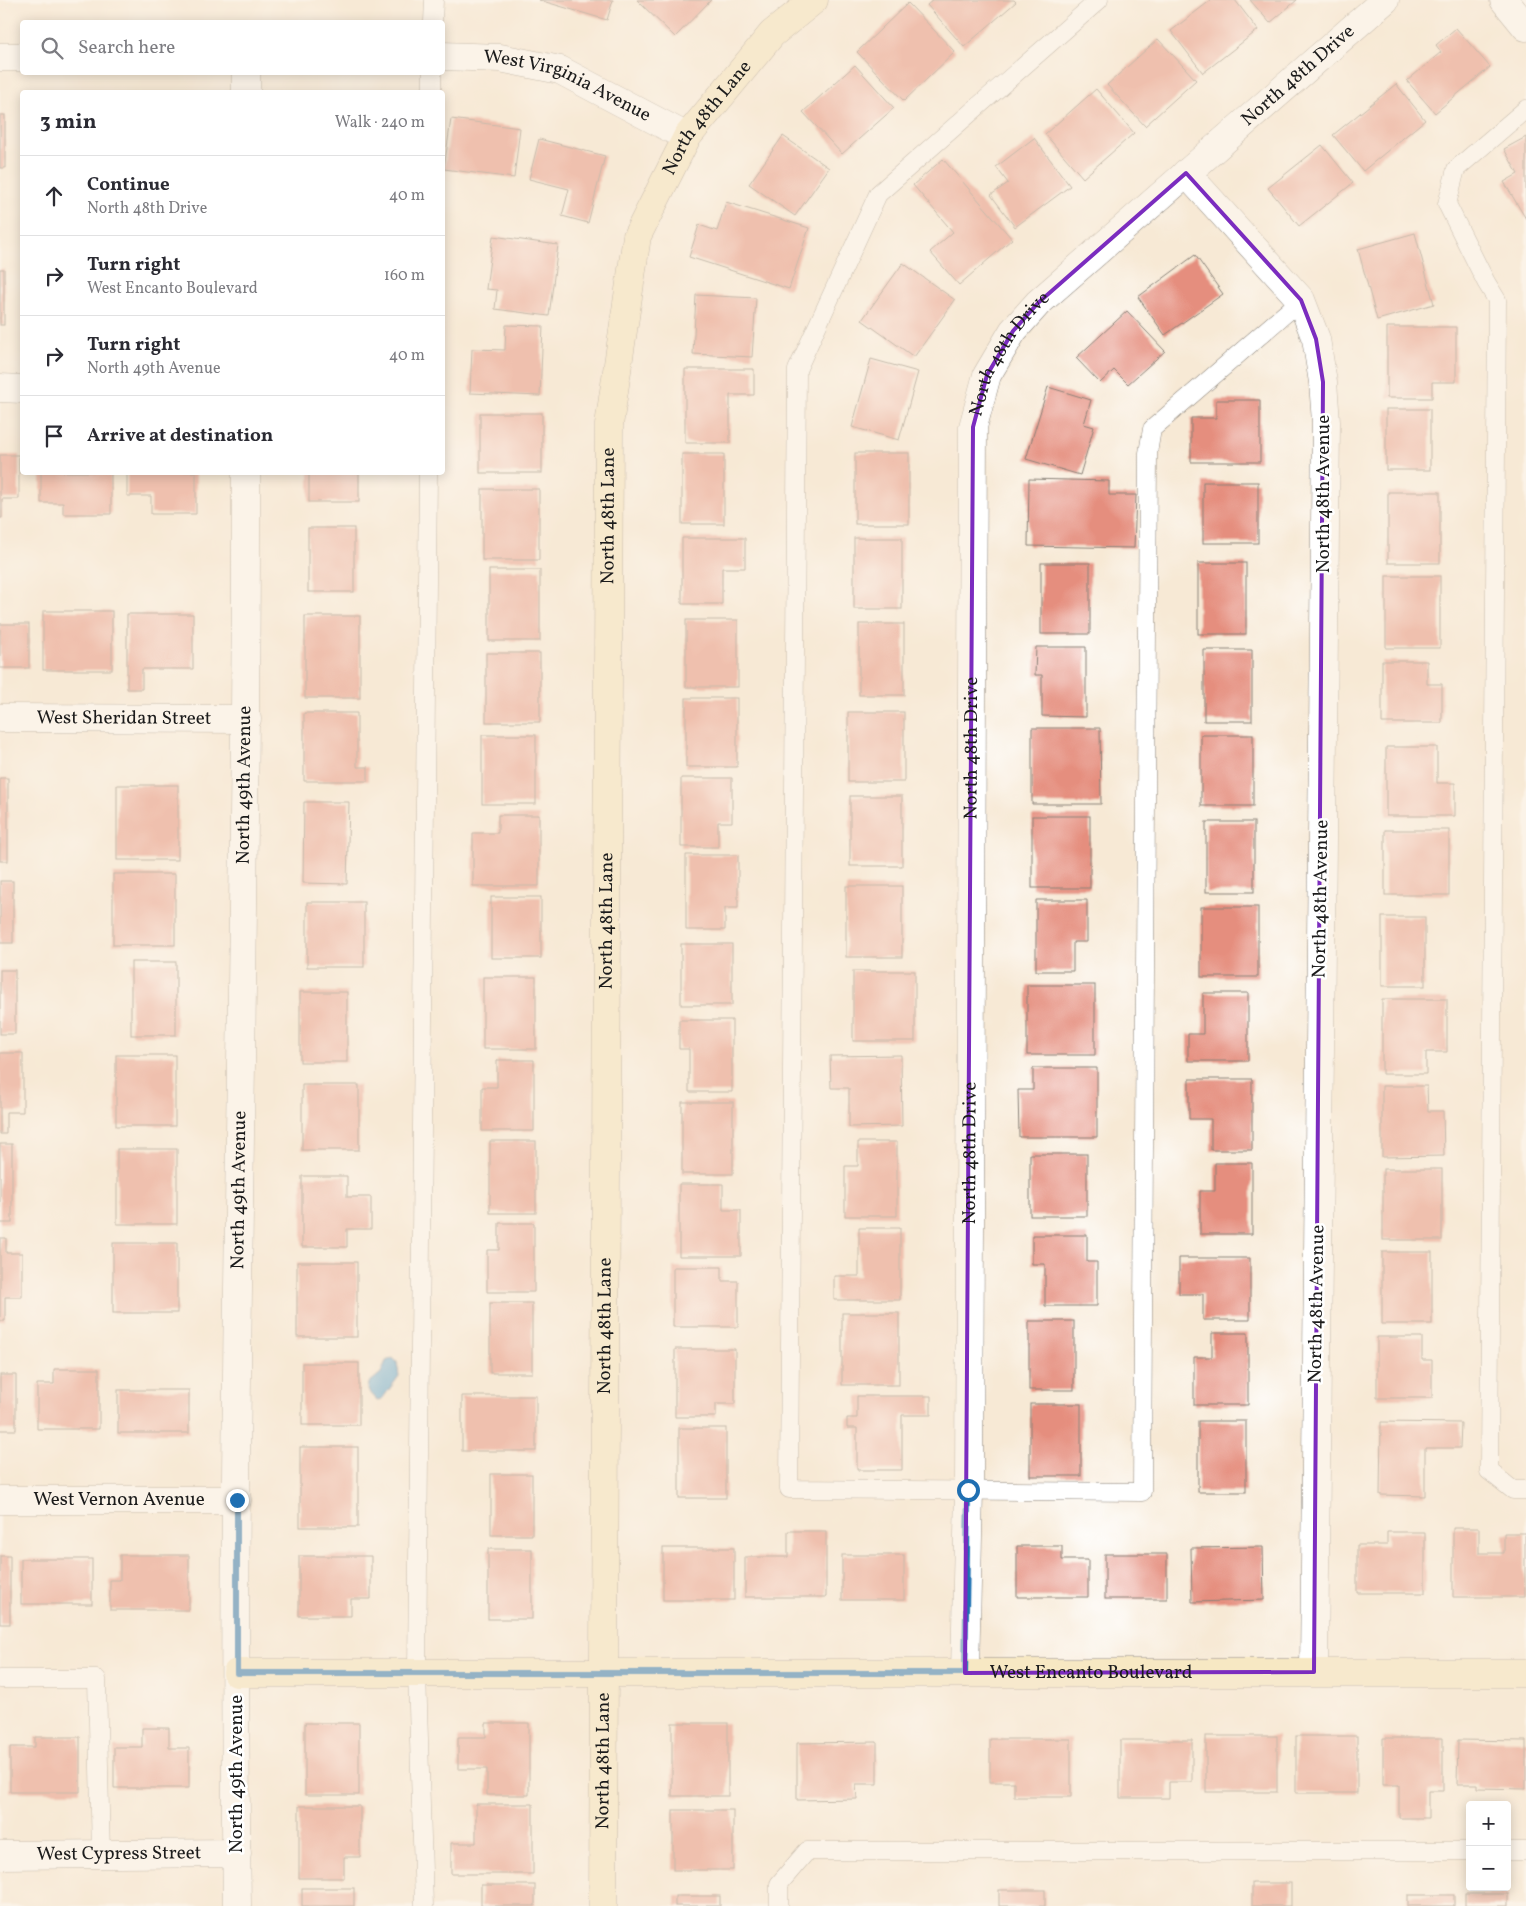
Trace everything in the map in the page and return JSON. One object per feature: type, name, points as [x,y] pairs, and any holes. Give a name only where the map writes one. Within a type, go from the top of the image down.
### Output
[{"type":"street","name":"North 48th Lane","points":[[603,1906],[609,425],[637,236],[687,137],[772,34],[814,0]]},
{"type":"street","name":"North 48th Drive","points":[[965,1673],[968,1490],[973,427],[987,375],[1013,331],[1038,303],[1385,0]]},
{"type":"street","points":[[1504,0],[1526,27]]},
{"type":"street","name":"West Virginia Avenue","points":[[445,56],[500,58],[560,70],[687,137]]},
{"type":"street","points":[[0,57],[20,57]]},
{"type":"street","points":[[246,75],[246,90]]},
{"type":"street","name":"North 48th Avenue","points":[[1186,173],[1301,300],[1316,340],[1323,382],[1326,422],[1314,1672]]},
{"type":"street","points":[[0,388],[20,389]]},
{"type":"street","name":"North 49th Avenue","points":[[238,1906],[237,1500],[247,719],[246,475]]},
{"type":"street","name":"West Sheridan Street","points":[[0,718],[247,719]]},
{"type":"street","name":"West Vernon Avenue","points":[[0,1500],[237,1500]]},
{"type":"street","name":"West Encanto Boulevard","points":[[237,1673],[1526,1673]]},
{"type":"street","name":"West Cypress Street","points":[[0,1855],[237,1853]]},
{"type":"lane","points":[[433,20],[434,0]]},
{"type":"lane","points":[[1099,0],[878,194],[797,370],[790,1489],[1142,1492],[1148,453],[1152,429],[1301,300]]},
{"type":"lane","points":[[432,75],[432,90]]},
{"type":"lane","points":[[1526,109],[1456,169],[1447,204],[1497,300],[1489,1471],[1513,1490],[1526,1490]]},
{"type":"lane","points":[[424,1906],[416,1673],[428,475]]},
{"type":"lane","points":[[0,1679],[97,1679],[101,1855]]},
{"type":"lane","points":[[779,1906],[779,1884],[807,1851],[1466,1851]]},
{"type":"lane","points":[[1511,1851],[1526,1851]]},
{"type":"highlighted area","points":[[1186,173],[1301,300],[1316,339],[1323,382],[1314,1672],[965,1673],[973,427],[987,375],[1013,331],[1038,303]]},
{"type":"water","points":[[393,1358],[397,1362],[399,1376],[382,1399],[377,1400],[368,1390],[369,1383],[381,1373],[386,1361]]},
{"type":"building","points":[[539,0],[613,0],[607,20]]},
{"type":"building","points":[[637,0],[711,0],[675,37]]},
{"type":"building","points":[[933,0],[1014,0],[1016,2],[964,47],[927,5]]},
{"type":"building","points":[[1211,0],[1235,0],[1258,30],[1203,73],[1171,31]]},
{"type":"building","points":[[1250,0],[1297,0],[1270,23]]},
{"type":"building","points":[[908,3],[955,52],[904,101],[857,52]]},
{"type":"building","points":[[1456,28],[1490,67],[1435,113],[1407,81],[1441,52],[1436,45]]},
{"type":"building","points":[[1158,39],[1196,80],[1145,126],[1107,85]]},
{"type":"building","points":[[855,65],[894,108],[842,154],[803,112]]},
{"type":"building","points":[[1396,84],[1425,120],[1363,171],[1333,135]]},
{"type":"building","points":[[1096,89],[1134,133],[1083,178],[1045,134]]},
{"type":"building","points":[[0,115],[5,115],[5,168],[0,168]]},
{"type":"building","points":[[451,119],[520,128],[514,178],[445,169]]},
{"type":"building","points":[[783,136],[829,168],[795,216],[749,184]]},
{"type":"building","points":[[1526,137],[1526,219],[1504,182],[1518,174],[1504,149]]},
{"type":"building","points":[[1034,138],[1070,186],[1015,227],[991,195],[1008,183],[996,167]]},
{"type":"building","points":[[539,139],[605,156],[588,223],[562,216],[569,189],[529,179]]},
{"type":"building","points":[[1322,145],[1353,183],[1299,226],[1268,188]]},
{"type":"building","points":[[943,159],[1012,239],[959,285],[930,252],[953,232],[913,185]]},
{"type":"building","points":[[726,202],[809,228],[789,289],[689,257],[699,225],[717,231]]},
{"type":"building","points":[[1415,233],[1434,304],[1377,320],[1358,249]]},
{"type":"building","points":[[493,236],[558,245],[549,316],[495,309],[497,290],[486,289]]},
{"type":"building","points":[[1195,255],[1223,294],[1165,335],[1138,297]]},
{"type":"building","points":[[903,263],[955,300],[914,357],[862,320]]},
{"type":"building","points":[[0,269],[4,269],[4,325],[0,325]]},
{"type":"building","points":[[696,295],[756,298],[752,357],[693,354]]},
{"type":"building","points":[[1127,311],[1165,351],[1128,384],[1114,370],[1100,383],[1076,358]]},
{"type":"building","points":[[506,325],[543,326],[540,396],[470,393],[472,349],[505,350]]},
{"type":"building","points":[[1387,327],[1456,327],[1456,382],[1432,382],[1432,398],[1387,398]]},
{"type":"building","points":[[871,359],[918,372],[899,440],[852,427]]},
{"type":"building","points":[[685,369],[754,369],[754,395],[730,395],[730,443],[685,443]]},
{"type":"building","points":[[1048,387],[1091,400],[1084,424],[1094,427],[1080,475],[1026,459]]},
{"type":"building","points":[[1216,400],[1260,400],[1260,462],[1191,462],[1191,418],[1216,418]]},
{"type":"building","points":[[1386,409],[1430,409],[1430,470],[1386,470]]},
{"type":"building","points":[[480,413],[542,413],[542,473],[480,473]]},
{"type":"building","points":[[855,453],[909,453],[909,524],[855,524]]},
{"type":"building","points":[[682,454],[724,454],[724,524],[682,524]]},
{"type":"building","points":[[0,455],[19,455],[19,499],[2,499],[2,518],[0,518]]},
{"type":"building","points":[[41,475],[111,475],[111,514],[63,514],[63,503],[41,503]]},
{"type":"building","points":[[127,475],[196,475],[196,514],[151,514],[151,496],[127,496]]},
{"type":"building","points":[[309,475],[359,475],[359,502],[309,502]]},
{"type":"building","points":[[1029,479],[1109,481],[1109,495],[1136,495],[1134,548],[1028,546]]},
{"type":"building","points":[[1203,482],[1258,482],[1258,543],[1203,543]]},
{"type":"building","points":[[482,489],[539,489],[539,560],[482,560]]},
{"type":"building","points":[[1388,492],[1440,492],[1440,563],[1388,563]]},
{"type":"building","points":[[308,528],[354,528],[354,592],[308,592]]},
{"type":"building","points":[[682,538],[745,538],[745,568],[722,568],[722,604],[682,604]]},
{"type":"building","points":[[854,538],[902,538],[902,609],[854,609]]},
{"type":"building","points":[[1041,563],[1090,563],[1090,634],[1041,634]]},
{"type":"building","points":[[1198,563],[1246,563],[1246,634],[1198,634]]},
{"type":"building","points":[[489,570],[540,570],[540,641],[489,641]]},
{"type":"building","points":[[1386,576],[1440,576],[1440,648],[1386,648]]},
{"type":"building","points":[[43,611],[112,611],[112,670],[43,670]]},
{"type":"building","points":[[127,614],[193,614],[193,669],[142,669],[142,689],[127,689]]},
{"type":"building","points":[[305,616],[360,616],[360,698],[305,698]]},
{"type":"building","points":[[686,620],[738,620],[738,687],[686,687]]},
{"type":"building","points":[[0,624],[29,624],[29,668],[0,668]]},
{"type":"building","points":[[859,624],[904,624],[904,695],[859,695]]},
{"type":"building","points":[[1036,647],[1086,647],[1086,717],[1042,716],[1042,675],[1035,675]]},
{"type":"building","points":[[1204,650],[1252,650],[1252,721],[1204,721]]},
{"type":"building","points":[[486,653],[540,653],[540,722],[486,722]]},
{"type":"building","points":[[1382,661],[1427,661],[1427,684],[1442,684],[1442,723],[1382,723]]},
{"type":"building","points":[[686,698],[737,698],[737,767],[686,767]]},
{"type":"building","points":[[848,712],[904,712],[904,782],[848,782]]},
{"type":"building","points":[[304,713],[357,713],[357,767],[368,767],[368,781],[304,781]]},
{"type":"building","points":[[1032,728],[1100,728],[1101,804],[1032,804]]},
{"type":"building","points":[[482,735],[536,735],[536,804],[482,804]]},
{"type":"building","points":[[1201,735],[1253,735],[1253,806],[1201,806]]},
{"type":"building","points":[[1386,747],[1437,747],[1437,783],[1455,783],[1455,816],[1386,816]]},
{"type":"building","points":[[0,778],[8,778],[8,861],[0,861]]},
{"type":"building","points":[[681,778],[732,778],[732,822],[718,822],[718,847],[681,847]]},
{"type":"building","points":[[117,785],[178,785],[178,860],[117,860]]},
{"type":"building","points":[[850,796],[902,796],[902,866],[850,866]]},
{"type":"building","points":[[304,802],[349,802],[347,884],[303,883]]},
{"type":"building","points":[[498,815],[539,815],[539,886],[473,886],[473,833],[498,833]]},
{"type":"building","points":[[1032,816],[1090,816],[1090,888],[1032,888]]},
{"type":"building","points":[[1206,822],[1254,822],[1254,892],[1206,892]]},
{"type":"building","points":[[1385,830],[1449,830],[1449,895],[1385,895]]},
{"type":"building","points":[[686,855],[738,855],[738,908],[725,908],[725,930],[686,930]]},
{"type":"building","points":[[113,874],[175,874],[175,945],[113,945]]},
{"type":"building","points":[[0,881],[13,881],[13,943],[0,943]]},
{"type":"building","points":[[846,886],[902,886],[902,957],[846,957]]},
{"type":"building","points":[[491,897],[541,897],[541,958],[491,958]]},
{"type":"building","points":[[1036,900],[1087,900],[1087,942],[1073,942],[1073,971],[1036,971]]},
{"type":"building","points":[[307,902],[364,902],[364,967],[307,967]]},
{"type":"building","points":[[1201,907],[1258,907],[1258,977],[1201,977]]},
{"type":"building","points":[[1382,917],[1425,917],[1425,986],[1382,986]]},
{"type":"building","points":[[681,944],[732,944],[732,1005],[681,1005]]},
{"type":"building","points":[[131,962],[176,962],[176,1035],[131,1035]]},
{"type":"building","points":[[0,970],[15,970],[15,1034],[0,1034]]},
{"type":"building","points":[[853,971],[915,971],[915,1041],[853,1041]]},
{"type":"building","points":[[483,977],[536,977],[536,1049],[483,1049]]},
{"type":"building","points":[[1027,985],[1095,985],[1095,1055],[1027,1055]]},
{"type":"building","points":[[300,992],[347,992],[347,1062],[300,1062]]},
{"type":"building","points":[[1203,993],[1248,993],[1248,1061],[1188,1061],[1188,1034],[1203,1034]]},
{"type":"building","points":[[1382,999],[1447,999],[1447,1052],[1426,1052],[1426,1074],[1382,1074]]},
{"type":"building","points":[[679,1020],[732,1020],[732,1092],[689,1092],[689,1049],[679,1049]]},
{"type":"building","points":[[0,1053],[23,1053],[23,1112],[6,1112],[6,1134],[0,1134]]},
{"type":"building","points":[[116,1055],[175,1055],[175,1126],[116,1126]]},
{"type":"building","points":[[901,1055],[902,1126],[849,1127],[849,1088],[831,1088],[830,1056]]},
{"type":"building","points":[[497,1060],[534,1060],[534,1131],[482,1131],[482,1087],[497,1087]]},
{"type":"building","points":[[1033,1068],[1097,1068],[1097,1137],[1019,1137],[1018,1090],[1033,1090]]},
{"type":"building","points":[[1189,1079],[1252,1079],[1252,1150],[1211,1150],[1211,1119],[1189,1119]]},
{"type":"building","points":[[302,1085],[359,1085],[359,1150],[302,1150]]},
{"type":"building","points":[[1382,1086],[1427,1086],[1428,1111],[1443,1111],[1444,1156],[1382,1157]]},
{"type":"building","points":[[682,1102],[733,1102],[733,1174],[682,1174]]},
{"type":"building","points":[[490,1141],[536,1141],[536,1213],[490,1213]]},
{"type":"building","points":[[858,1142],[897,1142],[897,1216],[845,1216],[845,1166],[858,1166]]},
{"type":"building","points":[[0,1144],[12,1144],[12,1223],[0,1223]]},
{"type":"building","points":[[117,1149],[177,1149],[177,1224],[117,1224]]},
{"type":"building","points":[[1030,1154],[1087,1154],[1087,1216],[1030,1216]]},
{"type":"building","points":[[1215,1163],[1252,1163],[1252,1234],[1200,1234],[1200,1191],[1215,1191]]},
{"type":"building","points":[[1383,1169],[1442,1169],[1442,1240],[1383,1240]]},
{"type":"building","points":[[302,1176],[347,1176],[347,1197],[371,1197],[371,1229],[347,1229],[347,1247],[302,1247]]},
{"type":"building","points":[[679,1184],[723,1184],[723,1210],[741,1210],[741,1256],[679,1256]]},
{"type":"building","points":[[499,1223],[534,1223],[534,1292],[487,1292],[487,1250],[499,1250]]},
{"type":"building","points":[[859,1228],[900,1228],[900,1300],[834,1300],[834,1276],[859,1276]]},
{"type":"building","points":[[1032,1235],[1087,1235],[1087,1262],[1097,1262],[1097,1306],[1045,1306],[1045,1264],[1032,1264]]},
{"type":"building","points":[[0,1238],[6,1238],[6,1253],[22,1253],[22,1297],[5,1297],[5,1321],[0,1321]]},
{"type":"building","points":[[113,1243],[177,1243],[177,1313],[113,1313]]},
{"type":"building","points":[[1382,1252],[1432,1252],[1432,1324],[1382,1324]]},
{"type":"building","points":[[1179,1258],[1250,1258],[1250,1320],[1203,1320],[1203,1294],[1179,1294]]},
{"type":"building","points":[[297,1262],[357,1262],[357,1337],[297,1337]]},
{"type":"building","points":[[673,1267],[722,1267],[722,1281],[738,1281],[738,1327],[673,1327]]},
{"type":"building","points":[[490,1303],[532,1303],[532,1373],[490,1373]]},
{"type":"building","points":[[842,1313],[899,1313],[899,1385],[842,1385]]},
{"type":"building","points":[[1029,1321],[1074,1321],[1074,1390],[1029,1390]]},
{"type":"building","points":[[1212,1333],[1248,1333],[1248,1405],[1194,1405],[1194,1357],[1212,1357]]},
{"type":"building","points":[[1377,1337],[1422,1337],[1422,1360],[1432,1360],[1432,1398],[1377,1398]]},
{"type":"building","points":[[675,1349],[735,1349],[735,1404],[716,1404],[716,1417],[675,1417]]},
{"type":"building","points":[[302,1363],[359,1363],[359,1425],[302,1425]]},
{"type":"building","points":[[54,1369],[99,1369],[99,1429],[37,1429],[37,1384],[54,1384]]},
{"type":"building","points":[[0,1375],[16,1375],[16,1430],[0,1430]]},
{"type":"building","points":[[118,1390],[189,1390],[189,1433],[118,1433]]},
{"type":"building","points":[[462,1396],[536,1396],[536,1451],[462,1451]]},
{"type":"building","points":[[857,1396],[931,1396],[931,1415],[902,1415],[902,1470],[857,1470],[857,1428],[847,1428],[847,1418],[857,1418]]},
{"type":"building","points":[[1030,1404],[1081,1404],[1081,1476],[1030,1476]]},
{"type":"building","points":[[1198,1421],[1246,1421],[1246,1492],[1198,1492]]},
{"type":"building","points":[[1381,1422],[1461,1423],[1460,1448],[1425,1448],[1425,1496],[1380,1495]]},
{"type":"building","points":[[679,1428],[726,1428],[726,1498],[679,1498]]},
{"type":"building","points":[[300,1447],[358,1447],[358,1527],[300,1527]]},
{"type":"building","points":[[491,1474],[532,1474],[532,1535],[491,1535]]},
{"type":"building","points":[[1453,1528],[1479,1528],[1479,1553],[1504,1553],[1504,1533],[1525,1533],[1525,1597],[1453,1597]]},
{"type":"building","points":[[788,1531],[826,1531],[826,1597],[745,1597],[745,1557],[788,1557]]},
{"type":"building","points":[[1387,1532],[1425,1532],[1425,1593],[1357,1593],[1357,1545],[1387,1545]]},
{"type":"building","points":[[1017,1546],[1062,1546],[1062,1560],[1088,1560],[1088,1597],[1017,1597]]},
{"type":"building","points":[[1263,1547],[1264,1600],[1192,1602],[1191,1548]]},
{"type":"building","points":[[663,1548],[734,1548],[734,1600],[663,1600]]},
{"type":"building","points":[[488,1549],[532,1549],[532,1619],[488,1619]]},
{"type":"building","points":[[1105,1554],[1167,1554],[1167,1599],[1105,1599]]},
{"type":"building","points":[[120,1555],[189,1555],[189,1610],[110,1610],[110,1580],[120,1580]]},
{"type":"building","points":[[842,1555],[904,1555],[904,1600],[842,1600]]},
{"type":"building","points":[[0,1556],[10,1556],[10,1624],[0,1624]]},
{"type":"building","points":[[299,1556],[371,1556],[371,1599],[351,1599],[351,1616],[299,1616]]},
{"type":"building","points":[[21,1559],[92,1559],[92,1604],[21,1604]]},
{"type":"building","points":[[305,1723],[359,1723],[359,1795],[305,1795]]},
{"type":"building","points":[[486,1723],[529,1723],[529,1795],[487,1795],[487,1769],[458,1769],[458,1737],[486,1737]]},
{"type":"building","points":[[672,1723],[728,1723],[728,1796],[672,1796]]},
{"type":"building","points":[[142,1728],[169,1728],[169,1748],[189,1748],[189,1788],[114,1788],[114,1747],[142,1747]]},
{"type":"building","points":[[1206,1736],[1277,1736],[1277,1792],[1206,1792]]},
{"type":"building","points":[[1296,1736],[1357,1736],[1357,1793],[1296,1793]]},
{"type":"building","points":[[35,1737],[80,1737],[80,1792],[10,1792],[10,1747],[35,1747]]},
{"type":"building","points":[[1383,1738],[1443,1738],[1443,1791],[1428,1791],[1428,1818],[1399,1818],[1399,1785],[1383,1785]]},
{"type":"building","points":[[990,1739],[1071,1739],[1071,1797],[1014,1797],[1014,1782],[990,1782]]},
{"type":"building","points":[[1120,1740],[1192,1740],[1192,1782],[1169,1782],[1169,1798],[1120,1798]]},
{"type":"building","points":[[1458,1740],[1526,1741],[1526,1789],[1477,1788],[1477,1784],[1457,1784]]},
{"type":"building","points":[[877,1742],[877,1784],[856,1784],[857,1799],[797,1800],[797,1743]]},
{"type":"building","points":[[476,1804],[533,1804],[533,1874],[451,1874],[451,1843],[476,1843]]},
{"type":"building","points":[[299,1806],[360,1806],[360,1857],[344,1857],[344,1878],[299,1878]]},
{"type":"building","points":[[673,1810],[733,1810],[733,1870],[673,1870]]},
{"type":"building","points":[[1252,1883],[1291,1883],[1291,1906],[1252,1906]]},
{"type":"building","points":[[481,1885],[535,1885],[535,1906],[481,1906]]},
{"type":"building","points":[[302,1888],[354,1888],[354,1906],[302,1906]]},
{"type":"building","points":[[999,1890],[1045,1890],[1045,1906],[999,1906]]},
{"type":"building","points":[[1465,1894],[1508,1894],[1508,1906],[1465,1906]]},
{"type":"building","points":[[1408,1895],[1454,1895],[1454,1906],[1408,1906]]},
{"type":"building","points":[[675,1896],[720,1896],[720,1906],[675,1906]]},
{"type":"route","points":[[237,1500],[237,1673],[965,1673],[968,1490]]}]
